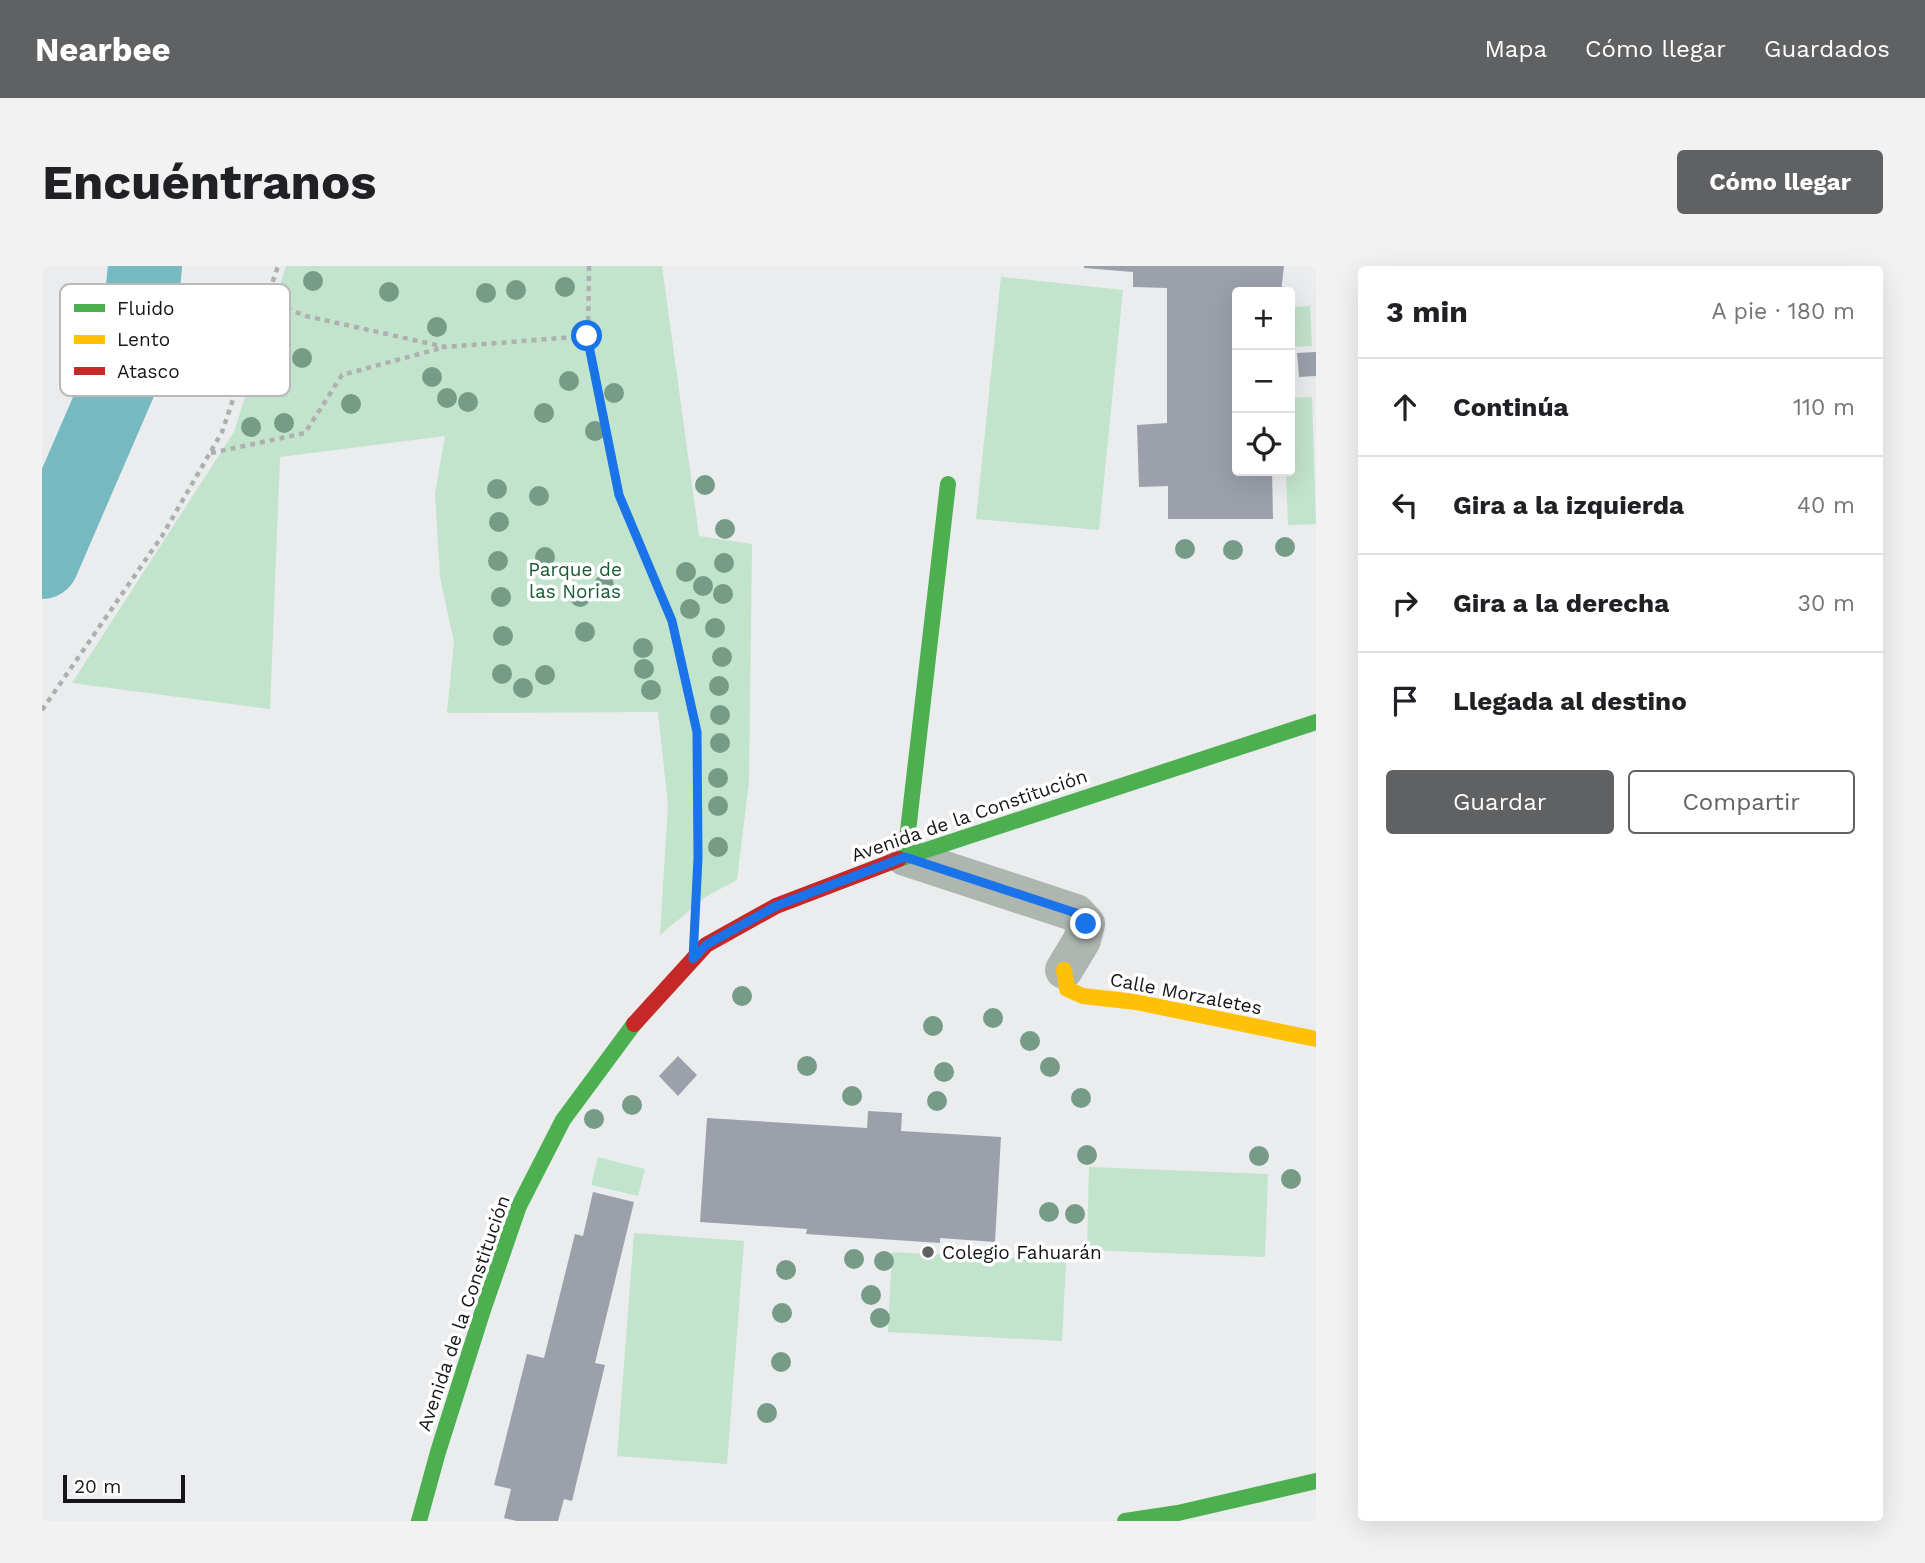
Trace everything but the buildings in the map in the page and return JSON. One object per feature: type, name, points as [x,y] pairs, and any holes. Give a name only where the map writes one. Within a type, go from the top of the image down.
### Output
[{"type":"street","points":[[948,484],[905,857],[1076,913],[1086,924],[1082,940],[1064,970]]},
{"type":"street","name":"Avenida de la Constitución","points":[[419,1521],[438,1452],[519,1206],[563,1120],[628,1030],[706,945],[776,906],[905,857],[1316,722]]},
{"type":"street","name":"Calle Morzaletes","points":[[1064,970],[1068,989],[1083,996],[1136,1002],[1316,1039]]},
{"type":"street","points":[[1125,1521],[1178,1513],[1316,1481]]},
{"type":"path","points":[[273,284],[278,266]]},
{"type":"path","points":[[589,266],[587,336],[619,495],[672,621],[697,732],[698,858],[693,959]]},
{"type":"path","points":[[290,310],[306,316],[445,347]]},
{"type":"path","points":[[210,453],[305,433],[342,375],[445,347],[587,336]]},
{"type":"path","points":[[42,710],[162,536],[222,432],[235,396]]},
{"type":"green space","name":"Parque de las Norias","points":[[286,266],[662,266],[699,536],[752,544],[749,782],[737,880],[707,896],[660,935],[668,805],[658,712],[447,713],[454,642],[440,577],[435,493],[445,436],[280,457],[270,709],[72,683],[234,432],[245,396],[290,396],[290,284],[280,284]]},
{"type":"green space","points":[[1001,277],[1123,290],[1099,530],[976,519]]},
{"type":"green space","points":[[1310,306],[1312,346],[1295,347],[1295,307]]},
{"type":"green space","points":[[1312,397],[1316,524],[1288,525],[1286,476],[1295,476],[1295,398]]},
{"type":"green space","points":[[598,1157],[645,1169],[638,1196],[591,1185]]},
{"type":"green space","points":[[1089,1167],[1268,1174],[1265,1257],[1087,1250]]},
{"type":"green space","points":[[634,1233],[744,1241],[727,1464],[617,1456]]},
{"type":"green space","points":[[892,1252],[1066,1261],[1062,1341],[888,1332]]},
{"type":"waterway","points":[[143,284],[145,266]]},
{"type":"waterway","points":[[42,562],[114,396]]},
{"type":"traffic: fast","points":[[905,857],[948,484]]},
{"type":"traffic: fast","points":[[899,859],[1316,722]]},
{"type":"traffic: fast","points":[[419,1521],[482,1313],[519,1206],[563,1120],[634,1024]]},
{"type":"traffic: fast","points":[[1125,1521],[1178,1513],[1316,1481]]},
{"type":"traffic: slow","points":[[1064,970],[1067,989],[1083,996],[1136,1002],[1316,1039]]},
{"type":"traffic: jam","points":[[634,1024],[706,945],[776,906],[899,859]]},
{"type":"place","name":"Colegio Fahuarán","points":[[928,1252]]},
{"type":"route","points":[[587,336],[619,495],[672,621],[697,732],[698,858],[693,959],[706,945],[776,906],[905,857],[1076,913],[1086,924]]}]
